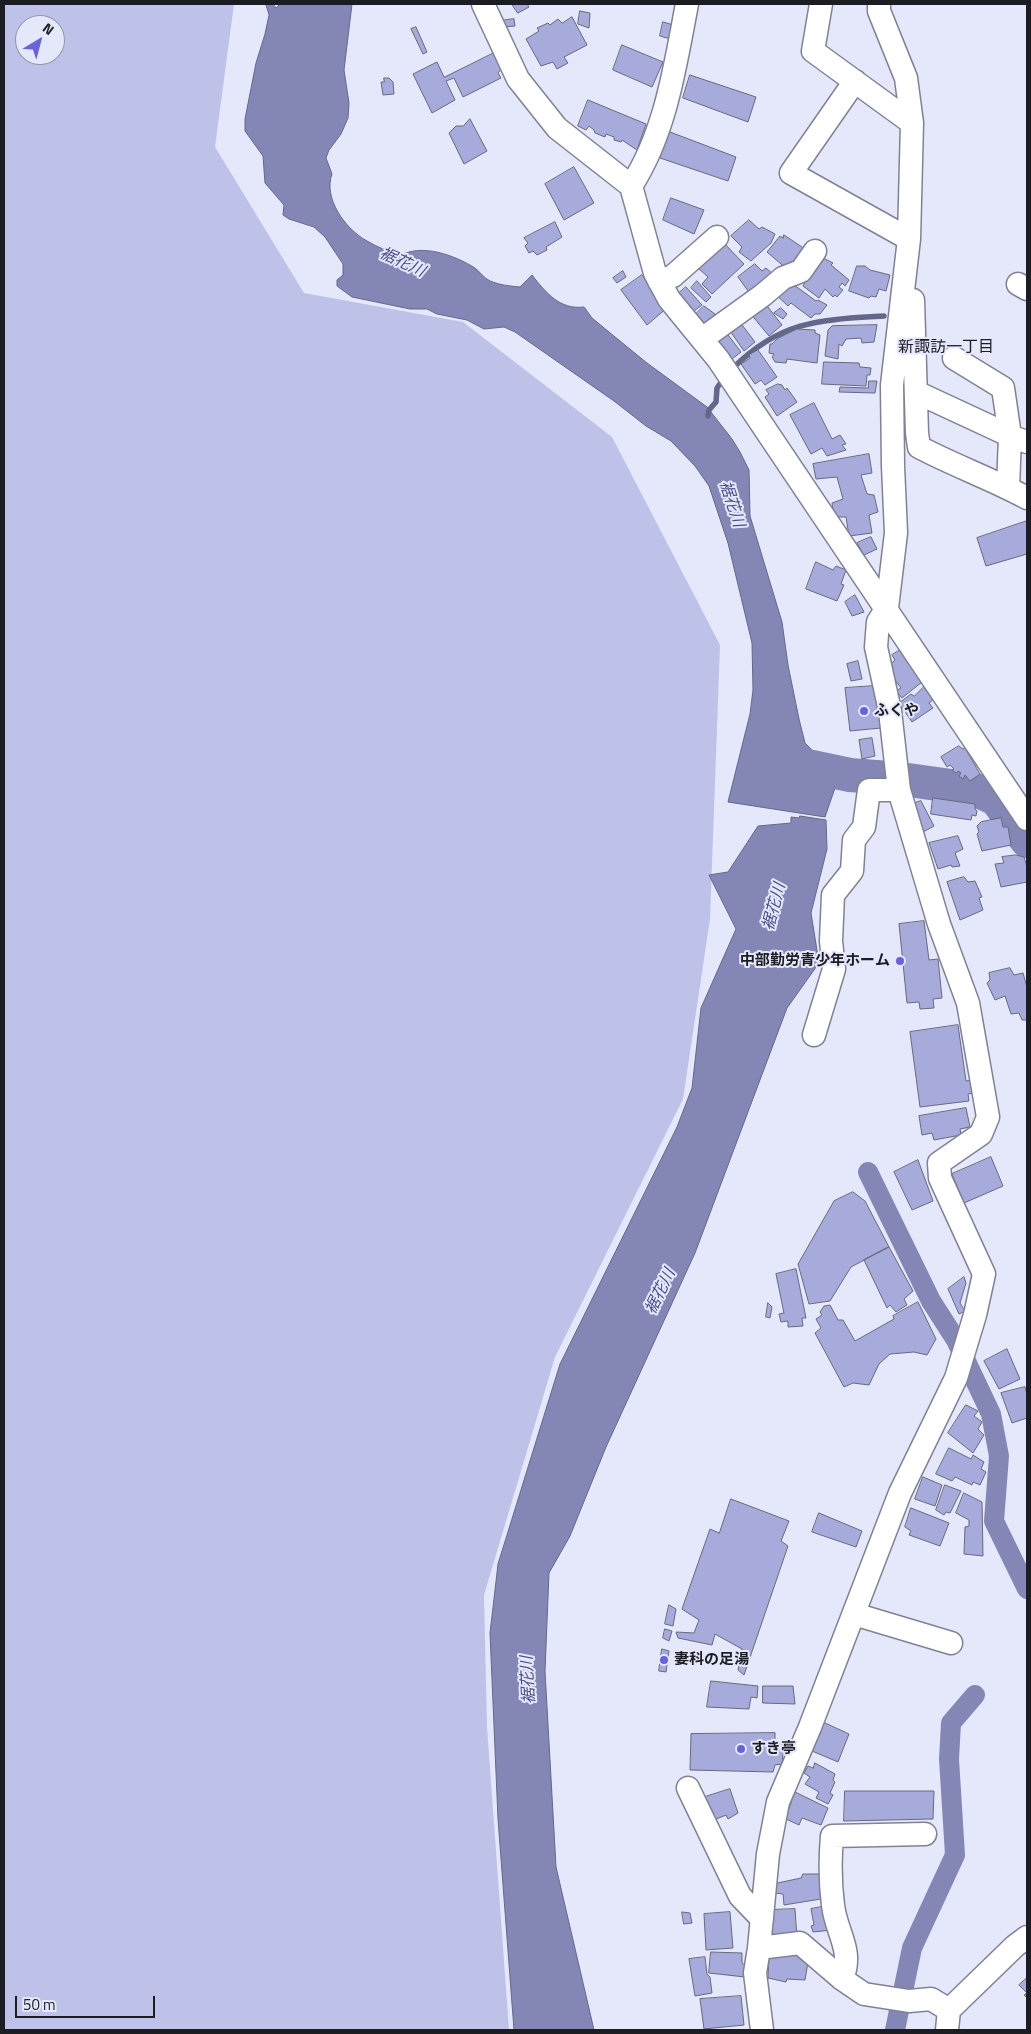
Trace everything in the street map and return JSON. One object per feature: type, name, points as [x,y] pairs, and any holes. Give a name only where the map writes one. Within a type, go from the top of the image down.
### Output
[{"type":"street","points":[[483,4],[518,79],[556,128],[631,186],[655,273],[669,299],[718,359],[1027,819]]},
{"type":"street","points":[[631,186],[644,166],[659,132],[688,4]]},
{"type":"street","points":[[821,4],[813,51],[912,123]]},
{"type":"street","points":[[762,2030],[755,1973],[768,1854],[778,1802],[854,1614],[900,1493],[956,1378],[970,1332],[984,1274],[940,1178],[939,1163],[981,1134],[988,1117],[968,1003],[939,924],[899,790],[890,711],[876,647],[878,622],[887,608],[896,533],[892,385],[903,283],[915,199],[912,123],[906,78],[879,12],[879,4]]},
{"type":"street","points":[[854,81],[791,174],[909,239]]},
{"type":"street","points":[[659,280],[672,276],[717,237]]},
{"type":"street","points":[[702,340],[740,313],[783,278],[801,271],[815,251]]},
{"type":"street","points":[[903,283],[911,289],[914,306],[919,447],[951,464],[1018,493],[1019,439],[1003,388],[954,358]]},
{"type":"street","points":[[916,392],[1019,439]]},
{"type":"street","points":[[814,1035],[834,969],[831,941],[834,895],[852,871],[854,840],[864,827],[869,790],[899,790]]},
{"type":"street","points":[[854,1614],[951,1643]]},
{"type":"street","points":[[688,1788],[740,1896],[762,1919]]},
{"type":"street","points":[[842,1979],[847,1967],[846,1952],[833,1907],[830,1863],[832,1836],[926,1834]]},
{"type":"street","points":[[759,1948],[800,1943],[842,1979],[864,1994],[901,2000],[931,1999],[948,2020],[1015,1946],[1027,1936]]},
{"type":"shaded area","points":[[4,4],[234,4],[215,147],[304,293],[463,322],[612,437],[720,645],[710,919],[683,1099],[555,1357],[484,1595],[487,1727],[509,2030],[4,2030]]},
{"type":"water","name":"裾花川","points":[[266,4],[273,4],[276,8],[280,4],[352,4],[344,70],[349,103],[348,118],[341,134],[329,150],[326,158],[332,174],[330,183],[333,203],[351,229],[371,243],[399,256],[408,252],[438,252],[458,259],[475,268],[490,281],[508,286],[520,287],[532,275],[554,299],[568,306],[584,307],[592,318],[647,363],[707,407],[732,439],[749,470],[750,516],[782,622],[788,665],[805,743],[816,754],[831,764],[836,785],[825,817],[728,802],[750,714],[753,690],[752,643],[728,543],[709,486],[695,466],[671,441],[646,426],[614,401],[515,332],[504,327],[484,329],[467,320],[437,314],[427,309],[410,309],[352,297],[337,286],[337,280],[343,275],[343,264],[325,237],[314,227],[289,219],[283,215],[284,205],[265,183],[263,156],[245,131],[245,119],[256,63],[269,15]]},
{"type":"water","name":"裾花川","points":[[800,816],[826,820],[827,849],[811,913],[819,963],[787,1008],[695,1253],[606,1447],[570,1536],[549,1573],[545,1671],[556,1867],[594,2030],[514,2030],[498,1819],[490,1633],[498,1564],[560,1364],[677,1127],[692,1088],[701,1008],[736,929],[709,875],[728,872],[758,826],[791,823],[791,817],[799,818]]},
{"type":"building","points":[[512,4],[527,4],[529,7],[518,13]]},
{"type":"building","points":[[580,11],[590,13],[589,28],[578,24]]},
{"type":"building","points":[[572,17],[587,45],[564,57],[568,63],[557,69],[553,62],[541,66],[526,39],[539,31],[537,28],[548,23],[550,25],[558,19],[562,23]]},
{"type":"building","points":[[514,19],[515,26],[503,27],[500,21]]},
{"type":"building","points":[[663,22],[677,26],[674,40],[660,36]]},
{"type":"building","points":[[416,27],[427,52],[423,54],[411,29]]},
{"type":"building","points":[[622,45],[663,62],[652,87],[613,70]]},
{"type":"building","points":[[494,53],[501,69],[498,73],[501,78],[463,97],[454,78],[446,81],[455,100],[432,113],[413,74],[437,62],[444,77]]},
{"type":"building","points":[[690,75],[756,97],[748,122],[683,98]]},
{"type":"building","points":[[384,78],[389,78],[393,82],[394,94],[383,95],[381,82],[384,82]]},
{"type":"building","points":[[588,100],[646,124],[637,150],[622,140],[621,142],[614,140],[614,137],[606,134],[605,137],[595,133],[589,126],[586,130],[578,126]]},
{"type":"building","points":[[470,119],[487,151],[464,164],[449,133],[456,126],[463,126]]},
{"type":"building","points":[[670,132],[736,157],[728,181],[660,158]]},
{"type":"building","points":[[574,167],[594,203],[564,220],[545,184]]},
{"type":"building","points":[[671,198],[704,210],[694,234],[663,220]]},
{"type":"building","points":[[749,220],[759,229],[762,227],[775,234],[771,243],[751,261],[739,252],[742,247],[731,236]]},
{"type":"building","points":[[555,222],[562,237],[546,247],[547,250],[537,255],[533,251],[529,253],[525,246],[528,243],[524,238]]},
{"type":"building","points":[[784,235],[805,249],[788,270],[767,252],[780,236],[783,238]]},
{"type":"building","points":[[723,242],[744,264],[712,294],[702,284],[708,277],[698,268]]},
{"type":"building","points":[[821,257],[833,263],[831,265],[849,280],[845,286],[842,283],[839,287],[843,290],[837,297],[835,295],[833,297],[825,289],[819,298],[803,286],[805,282],[802,280]]},
{"type":"building","points":[[755,264],[762,271],[766,268],[774,275],[751,295],[738,277]]},
{"type":"building","points":[[857,266],[865,266],[870,270],[890,275],[886,291],[879,289],[876,297],[871,296],[869,298],[849,291]]},
{"type":"building","points":[[623,271],[626,277],[617,283],[613,278]]},
{"type":"building","points":[[642,275],[668,307],[647,325],[621,290]]},
{"type":"building","points":[[697,281],[711,297],[706,302],[691,288]]},
{"type":"building","points":[[790,282],[816,301],[818,300],[827,305],[820,314],[815,314],[811,318],[791,303],[788,306],[774,293]]},
{"type":"building","points":[[686,287],[702,305],[694,311],[678,294]]},
{"type":"building","points":[[764,302],[782,325],[769,336],[750,313]]},
{"type":"building","points":[[704,306],[715,314],[703,328],[694,316]]},
{"type":"building","points":[[781,308],[787,314],[783,319],[774,313]]},
{"type":"building","points":[[739,321],[755,342],[744,351],[728,328]]},
{"type":"building","points":[[877,325],[874,342],[862,343],[861,338],[846,339],[842,346],[839,344],[838,359],[825,356],[828,330],[832,326]]},
{"type":"building","points":[[797,329],[815,330],[815,333],[820,335],[817,363],[787,359],[786,363],[775,362],[772,357],[774,354],[769,353],[770,344]]},
{"type":"building","points":[[725,331],[741,352],[732,359],[715,341]]},
{"type":"building","points":[[758,350],[777,377],[765,385],[761,380],[755,384],[741,364],[750,358],[749,355]]},
{"type":"building","points":[[824,362],[859,363],[860,367],[871,368],[870,375],[867,375],[866,386],[822,384]]},
{"type":"building","points":[[869,381],[877,381],[875,393],[839,392],[840,387],[868,388]]},
{"type":"building","points":[[778,384],[782,385],[785,390],[787,388],[797,402],[777,416],[765,397],[769,394],[766,390]]},
{"type":"building","points":[[814,403],[832,439],[840,435],[846,444],[842,445],[846,450],[827,456],[822,448],[811,454],[790,415]]},
{"type":"building","points":[[869,454],[872,473],[861,475],[867,494],[874,495],[878,512],[869,515],[872,533],[849,536],[846,517],[834,517],[832,503],[843,499],[837,477],[816,479],[813,464]]},
{"type":"building","points":[[1027,521],[1027,554],[986,566],[977,538]]},
{"type":"building","points":[[871,537],[877,549],[864,555],[857,543]]},
{"type":"building","points":[[816,562],[833,570],[836,566],[846,570],[841,584],[844,585],[837,601],[806,589]]},
{"type":"building","points":[[855,595],[864,612],[852,616],[845,602]]},
{"type":"building","points":[[902,649],[922,682],[902,698],[896,691],[901,688],[886,668],[895,660],[892,655]]},
{"type":"building","points":[[858,661],[862,679],[851,681],[847,664]]},
{"type":"building","points":[[874,686],[881,728],[850,731],[845,688]]},
{"type":"building","points":[[924,687],[934,699],[929,703],[933,708],[912,722],[899,703],[911,694],[914,696]]},
{"type":"building","points":[[872,738],[875,756],[862,759],[859,740]]},
{"type":"building","points":[[959,746],[963,749],[965,748],[980,774],[970,781],[965,775],[963,779],[959,776],[961,773],[958,771],[956,773],[950,765],[947,767],[941,757]]},
{"type":"building","points":[[933,798],[975,804],[976,816],[972,815],[971,820],[931,814]]},
{"type":"building","points":[[921,801],[934,826],[923,832],[912,804]]},
{"type":"building","points":[[1001,818],[1003,827],[1008,827],[1011,845],[982,851],[977,834],[979,832],[977,826],[981,822]]},
{"type":"building","points":[[958,836],[963,849],[955,853],[960,866],[952,867],[951,865],[938,869],[929,843]]},
{"type":"building","points":[[1016,855],[1024,857],[1027,867],[1027,882],[1001,887],[995,864],[1004,863],[1002,857]]},
{"type":"building","points":[[964,877],[968,882],[975,881],[982,897],[979,898],[983,910],[960,920],[947,882]]},
{"type":"building","points":[[924,921],[929,960],[938,959],[942,998],[933,999],[934,1008],[920,1009],[919,1002],[907,1003],[899,924]]},
{"type":"building","points":[[1010,968],[1014,975],[1023,973],[1027,987],[1027,1020],[1022,1020],[1019,1013],[1011,1014],[1005,996],[995,1000],[987,983],[990,980],[989,973]]},
{"type":"building","points":[[958,1025],[966,1081],[972,1080],[973,1093],[968,1094],[969,1101],[920,1107],[910,1032]]},
{"type":"building","points":[[966,1108],[970,1127],[960,1129],[961,1135],[934,1140],[932,1133],[922,1135],[919,1116]]},
{"type":"building","points":[[991,1157],[1003,1186],[964,1203],[952,1174]]},
{"type":"building","points":[[918,1160],[933,1201],[912,1210],[894,1172]]},
{"type":"building","points":[[853,1192],[865,1201],[889,1247],[851,1267],[830,1301],[809,1304],[798,1264],[834,1201]]},
{"type":"building","points":[[889,1247],[913,1291],[904,1299],[907,1305],[896,1312],[890,1305],[887,1308],[864,1260]]},
{"type":"building","points":[[796,1269],[806,1318],[802,1318],[803,1326],[788,1327],[788,1321],[781,1322],[779,1314],[784,1313],[776,1274]]},
{"type":"building","points":[[964,1277],[966,1283],[960,1303],[965,1311],[959,1314],[948,1289]]},
{"type":"building","points":[[918,1302],[936,1339],[927,1355],[914,1352],[890,1354],[879,1364],[869,1385],[853,1383],[844,1387],[815,1333],[821,1328],[816,1319],[822,1315],[820,1312],[824,1306],[830,1305],[838,1320],[843,1320],[855,1341],[894,1319],[893,1316]]},
{"type":"building","points":[[768,1303],[772,1307],[770,1318],[766,1317]]},
{"type":"building","points":[[1007,1349],[1020,1379],[999,1389],[984,1361]]},
{"type":"building","points":[[1025,1387],[1027,1394],[1027,1418],[1012,1423],[1001,1393]]},
{"type":"building","points":[[966,1405],[978,1411],[974,1416],[982,1422],[978,1429],[984,1435],[973,1453],[948,1433]]},
{"type":"building","points":[[949,1448],[971,1459],[973,1455],[984,1462],[981,1469],[986,1472],[980,1485],[973,1482],[972,1485],[955,1477],[952,1481],[936,1474]]},
{"type":"building","points":[[923,1477],[942,1485],[935,1506],[915,1499]]},
{"type":"building","points":[[945,1485],[961,1491],[950,1513],[946,1512],[944,1515],[936,1510]]},
{"type":"building","points":[[964,1493],[982,1502],[983,1556],[964,1554],[965,1527],[969,1526],[969,1520],[956,1513]]},
{"type":"building","points":[[731,1499],[789,1521],[781,1541],[788,1546],[744,1675],[738,1670],[742,1649],[715,1634],[712,1645],[678,1638],[676,1632],[694,1633],[699,1620],[682,1609],[710,1529],[719,1533]]},
{"type":"building","points":[[911,1508],[949,1523],[940,1546],[909,1535],[911,1531],[905,1527]]},
{"type":"building","points":[[819,1513],[862,1531],[856,1547],[812,1532]]},
{"type":"building","points":[[669,1605],[676,1609],[673,1626],[665,1624]]},
{"type":"building","points":[[665,1629],[672,1631],[669,1641],[663,1638]]},
{"type":"building","points":[[662,1649],[669,1651],[666,1672],[659,1671]]},
{"type":"building","points":[[711,1681],[758,1686],[757,1698],[751,1697],[749,1709],[707,1707]]},
{"type":"building","points":[[763,1686],[793,1686],[795,1704],[763,1703]]},
{"type":"building","points":[[823,1722],[849,1734],[838,1762],[812,1751]]},
{"type":"building","points":[[775,1733],[775,1743],[784,1744],[782,1764],[775,1765],[773,1772],[690,1770],[691,1734]]},
{"type":"building","points":[[815,1763],[835,1774],[833,1780],[835,1782],[830,1793],[833,1795],[828,1804],[816,1798],[819,1792],[805,1784],[810,1777],[804,1773],[808,1766],[813,1768]]},
{"type":"building","points":[[730,1789],[738,1813],[728,1819],[726,1815],[714,1820],[705,1797]]},
{"type":"building","points":[[845,1791],[934,1791],[933,1819],[844,1821]]},
{"type":"building","points":[[795,1792],[828,1808],[821,1825],[802,1818],[799,1825],[786,1819]]},
{"type":"building","points":[[803,1874],[820,1874],[824,1891],[820,1893],[821,1899],[784,1905],[783,1894],[775,1893],[773,1884],[801,1878]]},
{"type":"building","points":[[826,1906],[832,1930],[813,1932],[811,1926],[814,1925],[811,1909]]},
{"type":"building","points":[[795,1909],[797,1938],[778,1939],[776,1935],[772,1934],[770,1910]]},
{"type":"building","points":[[682,1912],[690,1913],[692,1923],[684,1924]]},
{"type":"building","points":[[730,1912],[733,1948],[706,1950],[704,1914]]},
{"type":"building","points":[[711,1952],[742,1953],[742,1963],[746,1966],[745,1977],[709,1973]]},
{"type":"building","points":[[777,1952],[800,1956],[801,1960],[808,1962],[805,1980],[787,1979],[786,1982],[768,1978],[769,1954]]},
{"type":"building","points":[[705,1957],[712,1993],[695,1996],[689,1959]]},
{"type":"building","points":[[1027,1978],[1027,1993],[1019,1985]]},
{"type":"building","points":[[741,1996],[744,2025],[704,2029],[700,1999]]},
{"type":"waterway","points":[[734,367],[752,351],[769,340],[803,325],[840,319],[884,316]]},
{"type":"waterway","points":[[708,416],[709,410],[716,402],[717,388],[724,378]]},
{"type":"waterway","points":[[788,762],[850,775],[889,778]]},
{"type":"waterway","points":[[908,780],[973,789],[996,799],[1027,841]]},
{"type":"waterway","points":[[868,1172],[931,1301],[956,1340],[991,1414],[999,1456],[994,1521],[1027,1589]]},
{"type":"waterway","points":[[895,2030],[912,1948],[955,1855],[949,1759],[951,1723],[975,1695]]},
{"type":"place","name":"ふくや","points":[[864,711]]},
{"type":"place","name":"中部勤労青少年ホーム","points":[[900,961]]},
{"type":"place","name":"妻科の足湯","points":[[664,1660]]},
{"type":"place","name":"すき亭","points":[[741,1749]]},
{"type":"district","name":"新諏訪一丁目","points":[[946,348]]}]
